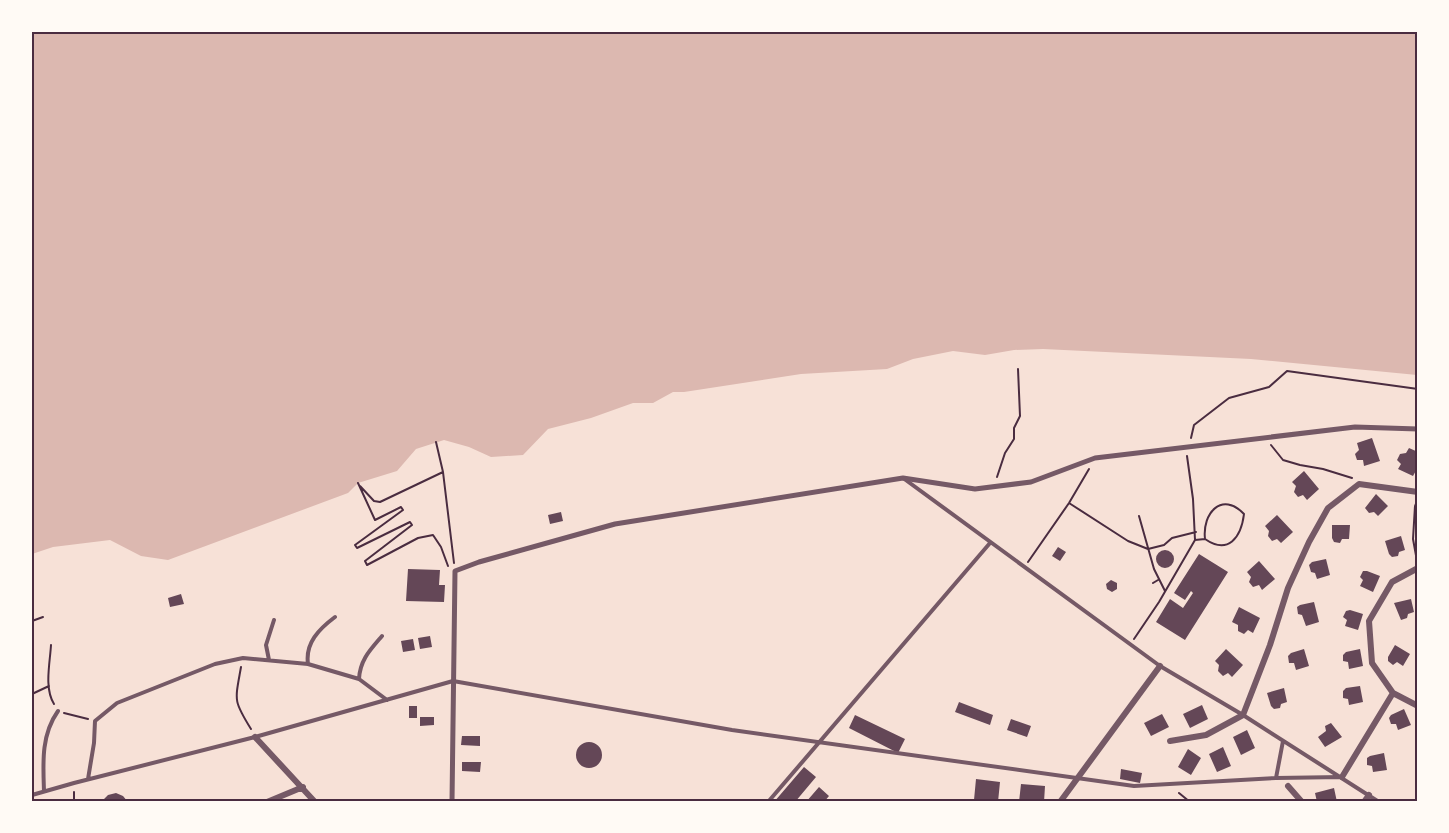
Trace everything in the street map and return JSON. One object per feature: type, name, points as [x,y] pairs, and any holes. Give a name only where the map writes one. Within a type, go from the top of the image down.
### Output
[{"type":"street","points":[[452,801],[455,571],[479,562],[615,524],[903,478],[975,489],[1031,482],[1095,459],[1355,427],[1418,429]]},
{"type":"street","points":[[1170,741],[1206,735],[1243,715],[1270,645],[1288,588],[1328,508],[1359,484],[1418,492]]},
{"type":"street","points":[[1418,566],[1392,582],[1369,621],[1372,663],[1393,693],[1418,706]]},
{"type":"street","points":[[1060,801],[1160,666]]},
{"type":"street","points":[[1342,777],[1393,693]]},
{"type":"street","points":[[255,737],[315,801]]},
{"type":"street","points":[[1288,786],[1302,801]]},
{"type":"street","points":[[267,801],[303,787]]},
{"type":"lane","points":[[903,478],[1160,666],[1342,777],[1366,798],[1379,801]]},
{"type":"lane","points":[[768,801],[990,543]]},
{"type":"lane","points":[[308,664],[306,652],[315,636],[335,617]]},
{"type":"lane","points":[[269,660],[266,645],[274,620]]},
{"type":"lane","points":[[359,679],[364,656],[382,636]]},
{"type":"lane","points":[[88,779],[95,721],[117,703],[215,664],[243,658],[308,664],[359,679],[387,700]]},
{"type":"lane","points":[[32,795],[255,737],[453,681],[732,730],[1134,786],[1276,778],[1342,777]]},
{"type":"lane","points":[[44,792],[43,759],[46,735],[58,711]]},
{"type":"lane","points":[[1276,778],[1283,741]]},
{"type":"path","points":[[996,486],[1000,466],[1014,439],[1014,428],[1020,416],[1018,369]]},
{"type":"path","points":[[1191,437],[1194,425],[1229,398],[1269,387],[1287,371],[1418,389]]},
{"type":"path","points":[[1264,438],[1283,460],[1323,469],[1351,478],[1359,484]]},
{"type":"path","points":[[436,442],[443,472],[455,571]]},
{"type":"path","points":[[1130,645],[1195,540],[1193,499],[1185,447]]},
{"type":"path","points":[[1024,568],[1069,503],[1095,459]]},
{"type":"path","points":[[443,472],[380,502],[374,501],[358,483],[375,520],[402,507],[403,510],[355,545],[357,548],[410,522],[411,525],[365,561],[367,565],[418,538],[433,535],[441,547],[447,565]]},
{"type":"path","points":[[1418,501],[1415,506],[1413,539],[1418,566]]},
{"type":"path","points":[[1069,503],[1128,542],[1148,549],[1164,545],[1172,538],[1196,532]]},
{"type":"path","points":[[1195,540],[1205,539],[1213,545],[1222,546],[1231,543],[1243,523],[1244,514],[1230,503],[1220,504],[1206,522],[1205,539]]},
{"type":"path","points":[[1139,516],[1154,569],[1165,591]]},
{"type":"path","points":[[1148,571],[1154,569]]},
{"type":"path","points":[[1153,583],[1158,579]]},
{"type":"path","points":[[32,621],[43,617]]},
{"type":"path","points":[[32,694],[49,686],[51,645]]},
{"type":"path","points":[[243,658],[236,697],[237,707],[255,737]]},
{"type":"path","points":[[1170,785],[1190,801]]},
{"type":"shaded area","points":[[32,32],[1417,32],[1417,375],[1251,359],[1043,349],[1014,350],[985,355],[953,351],[913,359],[887,369],[801,374],[673,392],[653,403],[633,403],[591,418],[548,429],[523,455],[491,457],[469,447],[444,440],[416,449],[397,471],[358,483],[348,493],[168,560],[141,556],[110,540],[53,547],[32,554]]},
{"type":"building","points":[[1372,438],[1380,461],[1364,466],[1363,460],[1357,460],[1355,454],[1359,450],[1357,443]]},
{"type":"building","points":[[1409,448],[1418,452],[1418,467],[1413,476],[1398,469],[1401,464],[1397,460],[1400,454],[1406,453]]},
{"type":"building","points":[[1304,471],[1319,489],[1307,500],[1303,495],[1298,497],[1294,492],[1296,486],[1292,482]]},
{"type":"building","points":[[1376,494],[1388,506],[1378,516],[1374,512],[1369,513],[1365,508]]},
{"type":"building","points":[[561,512],[563,521],[550,524],[548,515]]},
{"type":"building","points":[[1277,515],[1293,532],[1281,543],[1277,539],[1272,541],[1265,526]]},
{"type":"building","points":[[1332,525],[1350,525],[1349,539],[1342,539],[1340,543],[1334,542]]},
{"type":"building","points":[[1401,536],[1405,550],[1399,552],[1398,556],[1392,557],[1385,541]]},
{"type":"building","points":[[1058,547],[1066,552],[1060,561],[1052,556]]},
{"type":"building","points":[[1165,550],[1171,553],[1174,559],[1171,565],[1165,568],[1159,565],[1156,559],[1159,553]]},
{"type":"building","points":[[1199,554],[1228,572],[1185,640],[1156,622],[1170,599],[1183,608],[1193,593],[1191,591],[1185,600],[1174,593]]},
{"type":"building","points":[[1326,559],[1330,575],[1317,579],[1309,565],[1312,562]]},
{"type":"building","points":[[1259,561],[1275,579],[1262,590],[1259,585],[1253,587],[1249,582],[1251,577],[1247,572]]},
{"type":"building","points":[[408,569],[440,570],[439,585],[445,585],[444,602],[406,601]]},
{"type":"building","points":[[1363,571],[1380,576],[1373,592],[1360,586]]},
{"type":"building","points":[[1111,580],[1117,583],[1117,589],[1112,592],[1107,589],[1106,584]]},
{"type":"building","points":[[181,594],[184,604],[170,607],[168,598]]},
{"type":"building","points":[[1411,599],[1414,612],[1401,620],[1394,603]]},
{"type":"building","points":[[1314,602],[1319,622],[1306,626],[1302,615],[1298,614],[1297,607]]},
{"type":"building","points":[[1239,607],[1260,618],[1253,633],[1248,630],[1244,634],[1238,631],[1238,625],[1232,622]]},
{"type":"building","points":[[1346,611],[1363,614],[1358,630],[1345,626],[1347,620],[1343,617]]},
{"type":"building","points":[[430,636],[432,647],[420,649],[418,638]]},
{"type":"building","points":[[413,639],[415,650],[403,652],[401,641]]},
{"type":"building","points":[[1395,645],[1410,654],[1403,666],[1397,662],[1393,665],[1388,661]]},
{"type":"building","points":[[1226,649],[1243,665],[1232,677],[1228,673],[1223,676],[1218,671],[1219,665],[1215,661]]},
{"type":"building","points":[[1304,649],[1309,666],[1296,670],[1294,663],[1289,663],[1288,656]]},
{"type":"building","points":[[1360,649],[1363,666],[1349,669],[1348,662],[1343,661],[1343,655],[1346,652]]},
{"type":"building","points":[[1360,686],[1363,702],[1349,705],[1348,699],[1343,698],[1343,691],[1346,688]]},
{"type":"building","points":[[1284,688],[1287,702],[1281,704],[1280,708],[1274,709],[1267,693]]},
{"type":"building","points":[[959,702],[993,715],[990,725],[955,712]]},
{"type":"building","points":[[1202,705],[1208,719],[1190,728],[1183,714]]},
{"type":"building","points":[[409,706],[417,706],[417,718],[409,718]]},
{"type":"building","points":[[1404,709],[1411,725],[1398,730],[1396,724],[1391,724],[1389,718]]},
{"type":"building","points":[[1162,714],[1169,727],[1151,736],[1144,723]]},
{"type":"building","points":[[855,715],[905,739],[898,753],[849,728]]},
{"type":"building","points":[[420,717],[434,717],[434,725],[420,726]]},
{"type":"building","points":[[1011,719],[1031,726],[1027,737],[1007,730]]},
{"type":"building","points":[[1331,723],[1342,737],[1325,747],[1318,737],[1326,731],[1325,726]]},
{"type":"building","points":[[1247,730],[1255,748],[1241,755],[1233,737]]},
{"type":"building","points":[[462,736],[480,736],[480,746],[461,745]]},
{"type":"building","points":[[589,742],[598,746],[602,755],[598,764],[589,768],[580,764],[576,755],[580,746]]},
{"type":"building","points":[[1223,747],[1231,766],[1217,772],[1209,754]]},
{"type":"building","points":[[1188,749],[1201,758],[1191,775],[1178,767]]},
{"type":"building","points":[[1384,753],[1387,770],[1373,772],[1372,766],[1367,765],[1367,758]]},
{"type":"building","points":[[462,762],[481,762],[480,772],[462,771]]},
{"type":"building","points":[[804,767],[816,777],[795,802],[774,802]]},
{"type":"building","points":[[1121,769],[1142,773],[1140,783],[1120,779]]},
{"type":"building","points":[[976,779],[1000,782],[998,802],[974,800]]},
{"type":"building","points":[[1021,784],[1045,786],[1044,802],[1019,802]]},
{"type":"building","points":[[819,787],[829,796],[824,802],[806,802]]},
{"type":"building","points":[[1334,788],[1337,802],[1317,802],[1315,793]]},
{"type":"building","points":[[116,793],[128,802],[101,802],[108,795]]}]
